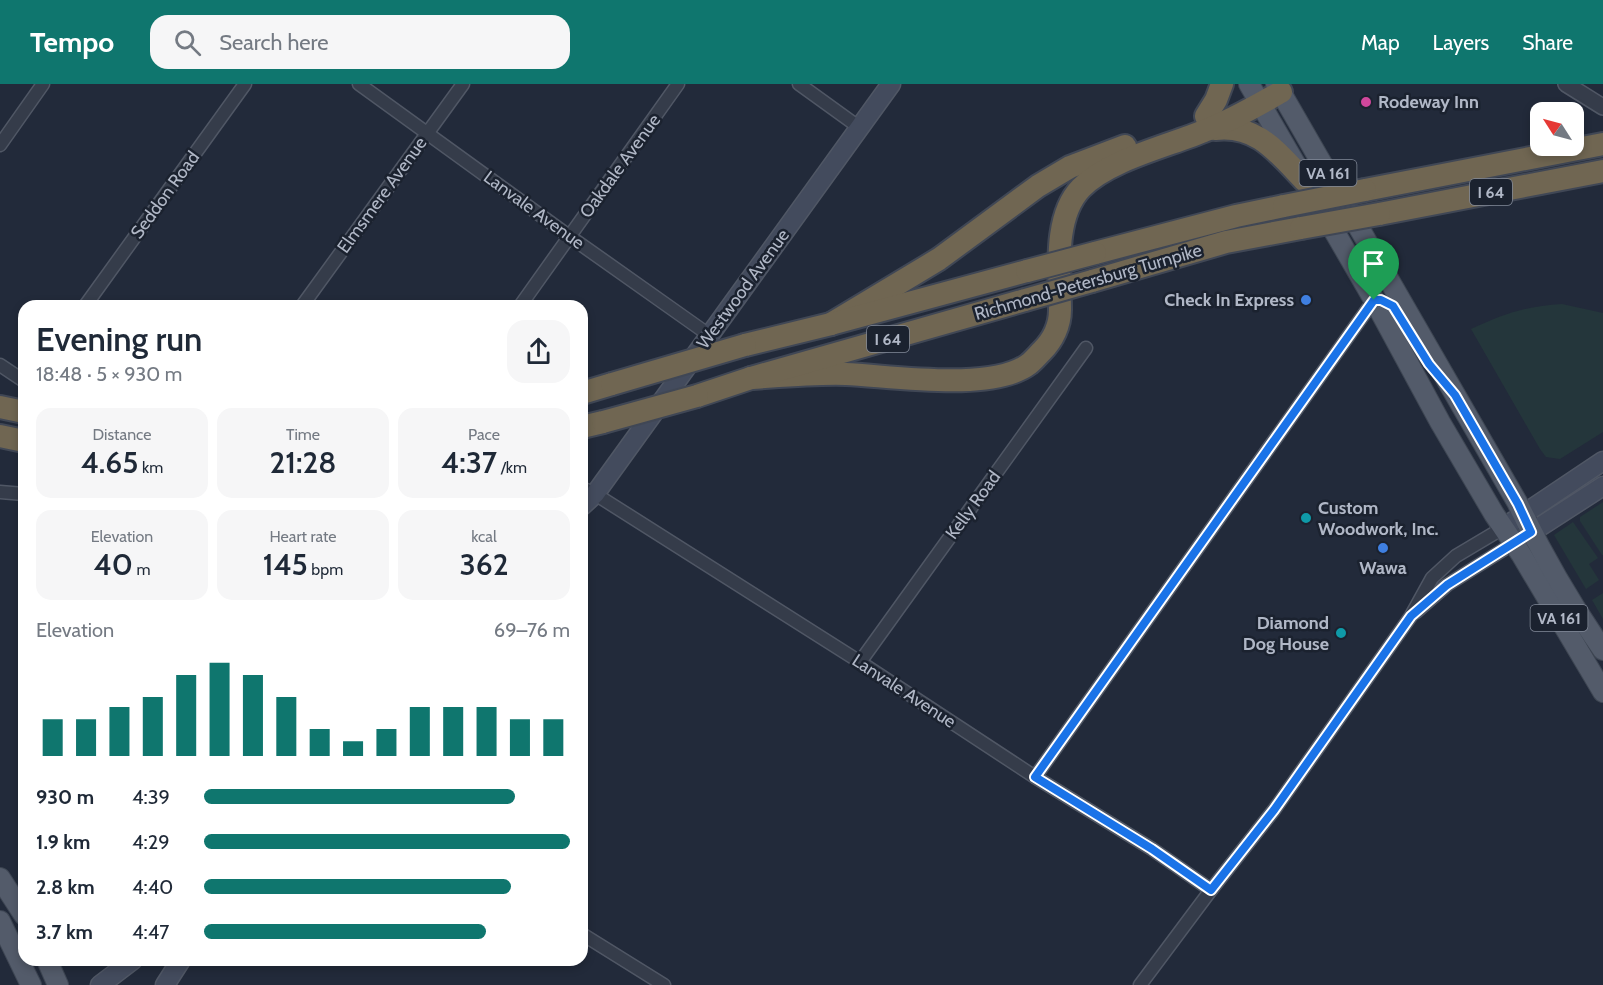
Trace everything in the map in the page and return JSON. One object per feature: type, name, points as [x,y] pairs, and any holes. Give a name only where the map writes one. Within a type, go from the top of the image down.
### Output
[{"type":"highway","points":[[1207,123],[1221,84]]},
{"type":"highway","points":[[750,378],[843,374],[929,380],[978,380],[1004,375],[1029,365],[1047,346],[1056,331],[1060,314],[1064,218],[1073,198],[1088,181],[1114,166],[1207,123],[1255,94],[1278,87]]},
{"type":"highway","points":[[831,324],[939,259],[1038,186],[1070,167],[1207,123],[1248,131],[1277,152],[1304,180]]},
{"type":"highway","name":"Richmond-Petersburg Turnpike","points":[[588,391],[745,345],[1236,216],[1603,144]]},
{"type":"highway","name":"Richmond-Petersburg Turnpike","points":[[592,424],[697,396],[750,378],[1226,242],[1603,171]]},
{"type":"highway","points":[[0,407],[18,411]]},
{"type":"highway","points":[[0,436],[18,440]]},
{"type":"main road","name":"Westwood Avenue","points":[[588,493],[709,335],[891,84]]},
{"type":"main road","name":"VA 161","points":[[1278,87],[1574,606],[1603,650]]},
{"type":"main road","name":"VA 161","points":[[1255,94],[1374,300],[1440,422],[1603,692]]},
{"type":"main road","points":[[1374,300],[1381,300],[1393,306],[1429,364],[1455,395]]},
{"type":"main road","points":[[1509,536],[1527,524],[1603,461]]},
{"type":"main road","points":[[1527,524],[1603,486]]},
{"type":"main road","points":[[0,878],[18,906]]},
{"type":"main road","points":[[0,921],[18,957]]},
{"type":"main road","points":[[22,966],[30,981]]},
{"type":"main road","points":[[100,985],[125,966]]},
{"type":"main road","points":[[165,985],[177,966]]},
{"type":"street","points":[[0,145],[43,84]]},
{"type":"street","name":"Seddon Road","points":[[89,300],[245,84]]},
{"type":"street","name":"Lanvale Avenue","points":[[359,84],[709,335]]},
{"type":"street","name":"Elmsmere Avenue","points":[[306,300],[463,84]]},
{"type":"street","name":"Oakdale Avenue","points":[[524,300],[678,84]]},
{"type":"street","points":[[799,84],[860,128]]},
{"type":"street","points":[[1566,84],[1603,107]]},
{"type":"street","points":[[1035,777],[1374,300]]},
{"type":"street","name":"Kelly Road","points":[[860,662],[1086,348]]},
{"type":"street","points":[[0,365],[18,377]]},
{"type":"street","points":[[0,492],[18,494]]},
{"type":"street","name":"Lanvale Avenue","points":[[588,497],[860,662],[1035,777],[1152,849],[1211,890]]},
{"type":"street","points":[[1411,616],[1509,536]]},
{"type":"street","points":[[1140,985],[1274,810],[1411,616],[1426,586],[1439,570],[1456,556],[1509,536]]},
{"type":"street","points":[[588,938],[663,985]]},
{"type":"shaded area","points":[[1562,304],[1603,313],[1603,432],[1560,459],[1546,457],[1540,449],[1471,329],[1515,312]]},
{"type":"shaded area","points":[[1603,502],[1602,555],[1580,521],[1580,517]]},
{"type":"shaded area","points":[[1573,522],[1598,558],[1589,564],[1599,580],[1586,589],[1554,535]]},
{"type":"shaded area","points":[[1603,593],[1603,619],[1592,600]]},
{"type":"place","name":"Rodeway Inn","points":[[1366,102]]},
{"type":"place","name":"Check In Express","points":[[1306,300]]},
{"type":"place","name":"Custom Woodwork, Inc.","points":[[1306,518]]},
{"type":"place","name":"Wawa","points":[[1383,548]]},
{"type":"place","name":"Diamond Dog House","points":[[1341,633]]},
{"type":"route","points":[[1374,300],[1381,300],[1393,306],[1429,364],[1455,395],[1518,504],[1531,532],[1447,585],[1411,616],[1274,810],[1211,890],[1152,849],[1035,777],[1374,300]]}]
